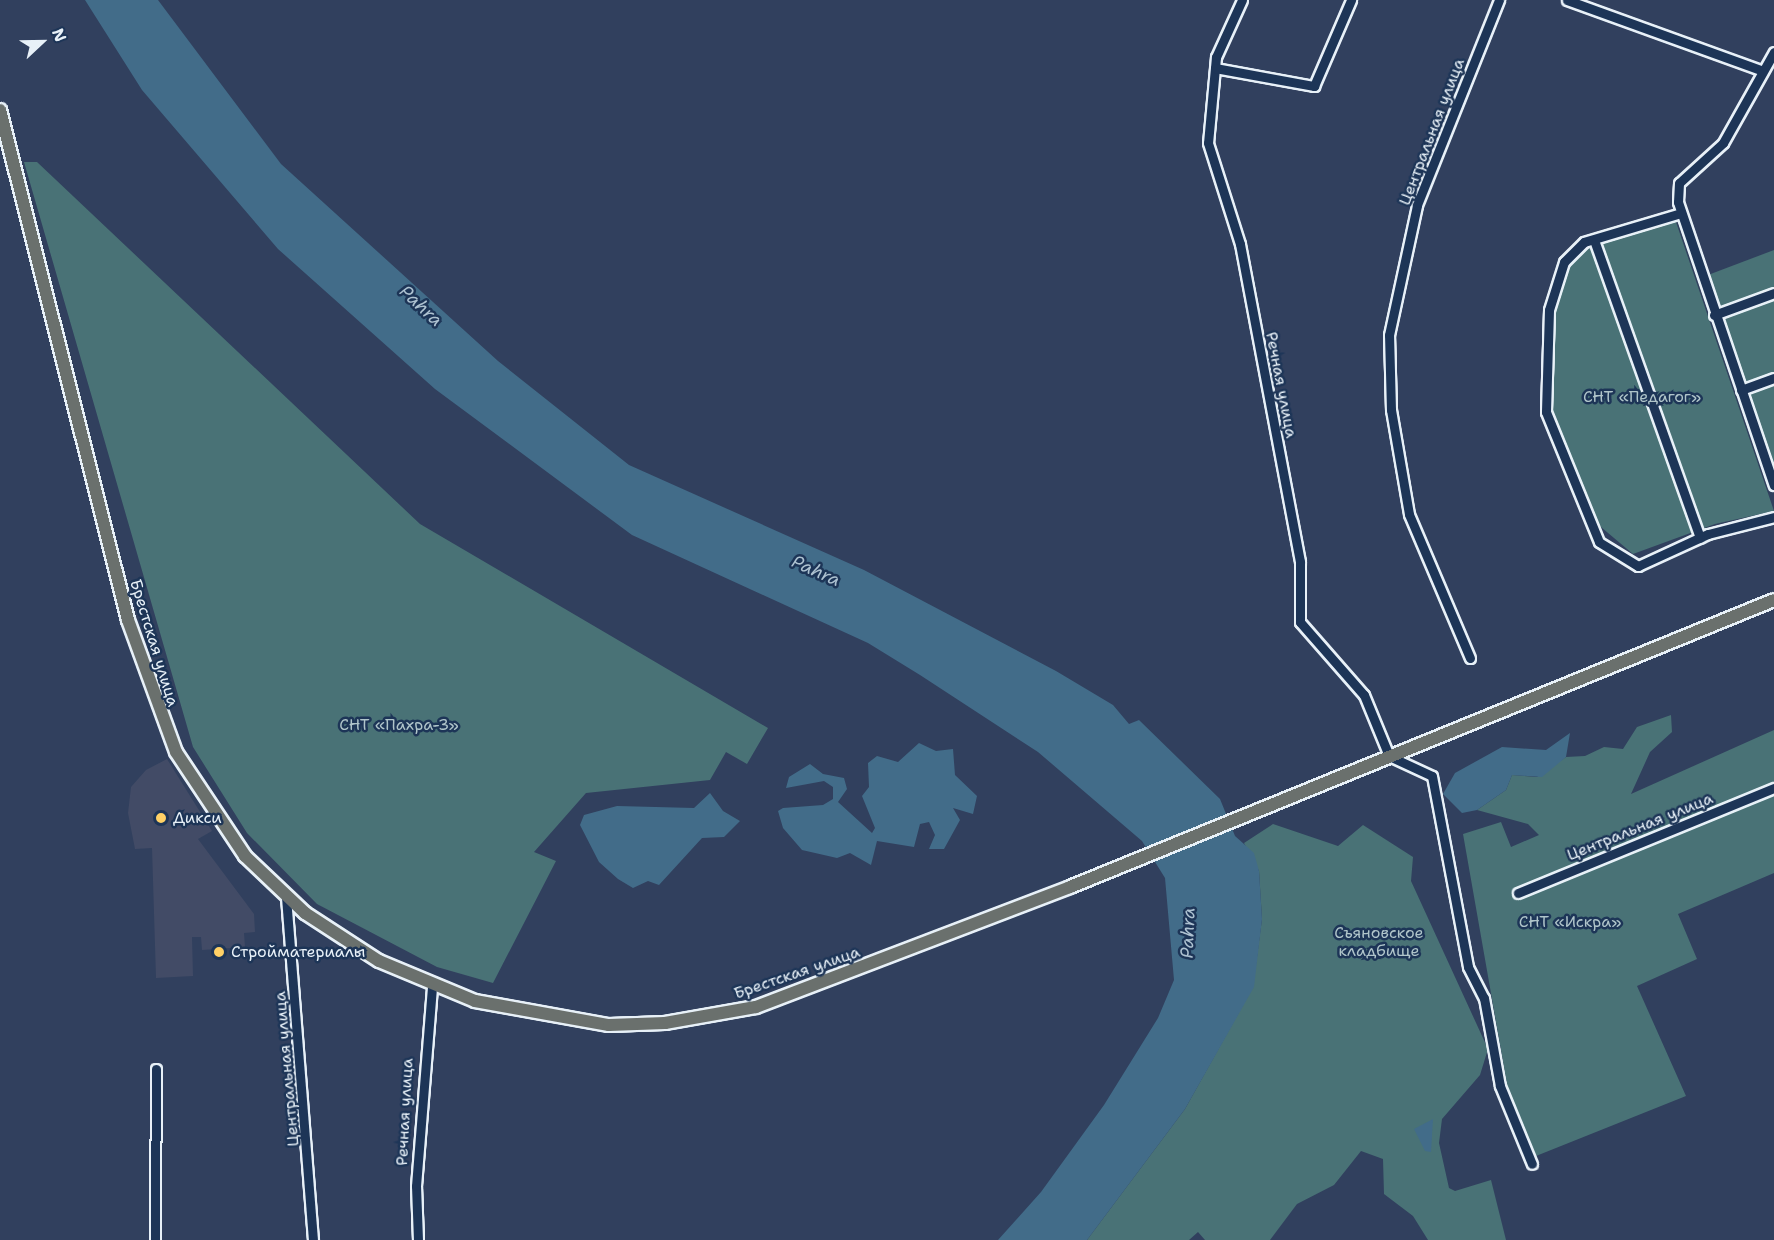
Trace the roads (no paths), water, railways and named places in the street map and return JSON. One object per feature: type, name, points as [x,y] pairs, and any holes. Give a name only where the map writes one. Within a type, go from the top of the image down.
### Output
[{"type":"main road","name":"Брестская улица","points":[[0,110],[128,620],[156,709],[219,823],[286,897],[352,946],[432,987],[563,1020],[641,1025],[711,1017],[804,992],[1070,887],[1774,600]]},
{"type":"street","name":"Речная улица","points":[[1242,0],[1215,68],[1208,143],[1240,244],[1300,562],[1300,622],[1364,695],[1389,756]]},
{"type":"street","points":[[1215,68],[1314,86],[1352,0]]},
{"type":"street","name":"Центральная улица","points":[[1470,658],[1409,514],[1391,410],[1389,335],[1418,205],[1499,0]]},
{"type":"street","points":[[1567,0],[1763,71]]},
{"type":"street","points":[[1774,52],[1723,143],[1679,183],[1681,213],[1714,315],[1771,468],[1774,485]]},
{"type":"street","points":[[1681,213],[1594,240],[1564,262],[1549,310],[1546,412],[1569,476],[1599,542],[1638,566],[1700,538],[1774,517]]},
{"type":"street","points":[[1594,240],[1700,538]]},
{"type":"street","points":[[1714,315],[1774,293]]},
{"type":"street","points":[[1741,390],[1774,378]]},
{"type":"street","points":[[1389,756],[1432,776],[1468,966],[1484,998],[1500,1086],[1532,1164]]},
{"type":"street","name":"Центральная улица","points":[[1518,893],[1774,788]]},
{"type":"street","name":"Центральная улица","points":[[286,897],[313,1240]]},
{"type":"street","name":"Речная улица","points":[[418,1240],[416,1186],[432,987]]},
{"type":"street","points":[[154,1240],[156,1069]]},
{"type":"water","name":"Pahra","points":[[85,0],[158,0],[281,164],[498,361],[629,465],[864,570],[1056,671],[1113,705],[1129,724],[1139,720],[1220,799],[1235,836],[1254,853],[1259,871],[1262,919],[1254,987],[1185,1109],[1087,1240],[998,1240],[1041,1192],[1104,1105],[1158,1018],[1174,980],[1165,878],[1142,841],[1038,752],[920,675],[868,643],[632,535],[435,389],[278,249],[142,90]]},
{"type":"water","points":[[1570,733],[1566,757],[1542,777],[1512,775],[1506,790],[1477,810],[1462,813],[1443,794],[1455,773],[1502,747],[1546,750]]},
{"type":"water","points":[[919,743],[936,751],[953,749],[955,775],[977,796],[973,814],[953,808],[960,820],[944,849],[929,849],[935,835],[929,822],[920,824],[914,847],[877,841],[871,865],[850,853],[837,858],[802,850],[783,828],[778,811],[783,808],[823,805],[833,799],[833,787],[824,781],[786,788],[789,777],[810,764],[823,774],[844,778],[847,789],[838,802],[872,833],[875,828],[862,796],[869,787],[868,763],[877,756],[898,762]]},
{"type":"water","points":[[710,793],[723,811],[740,821],[724,837],[702,838],[659,885],[648,881],[633,888],[618,879],[599,862],[580,825],[584,815],[617,806],[694,808]]},
{"type":"water","points":[[1433,1119],[1431,1152],[1425,1151],[1414,1129]]},
{"type":"place","name":"Дикси","points":[[161,818]]},
{"type":"place","name":"Стройматериалы","points":[[219,952]]},
{"type":"park label","name":"СНТ «Педагог»","points":[[1642,397]]},
{"type":"park label","name":"СНТ «Пахра-3»","points":[[399,725]]},
{"type":"park label","name":"СНТ «Искра»","points":[[1570,922]]},
{"type":"park label","name":"Съяновское кладбище","points":[[1379,942]]}]
